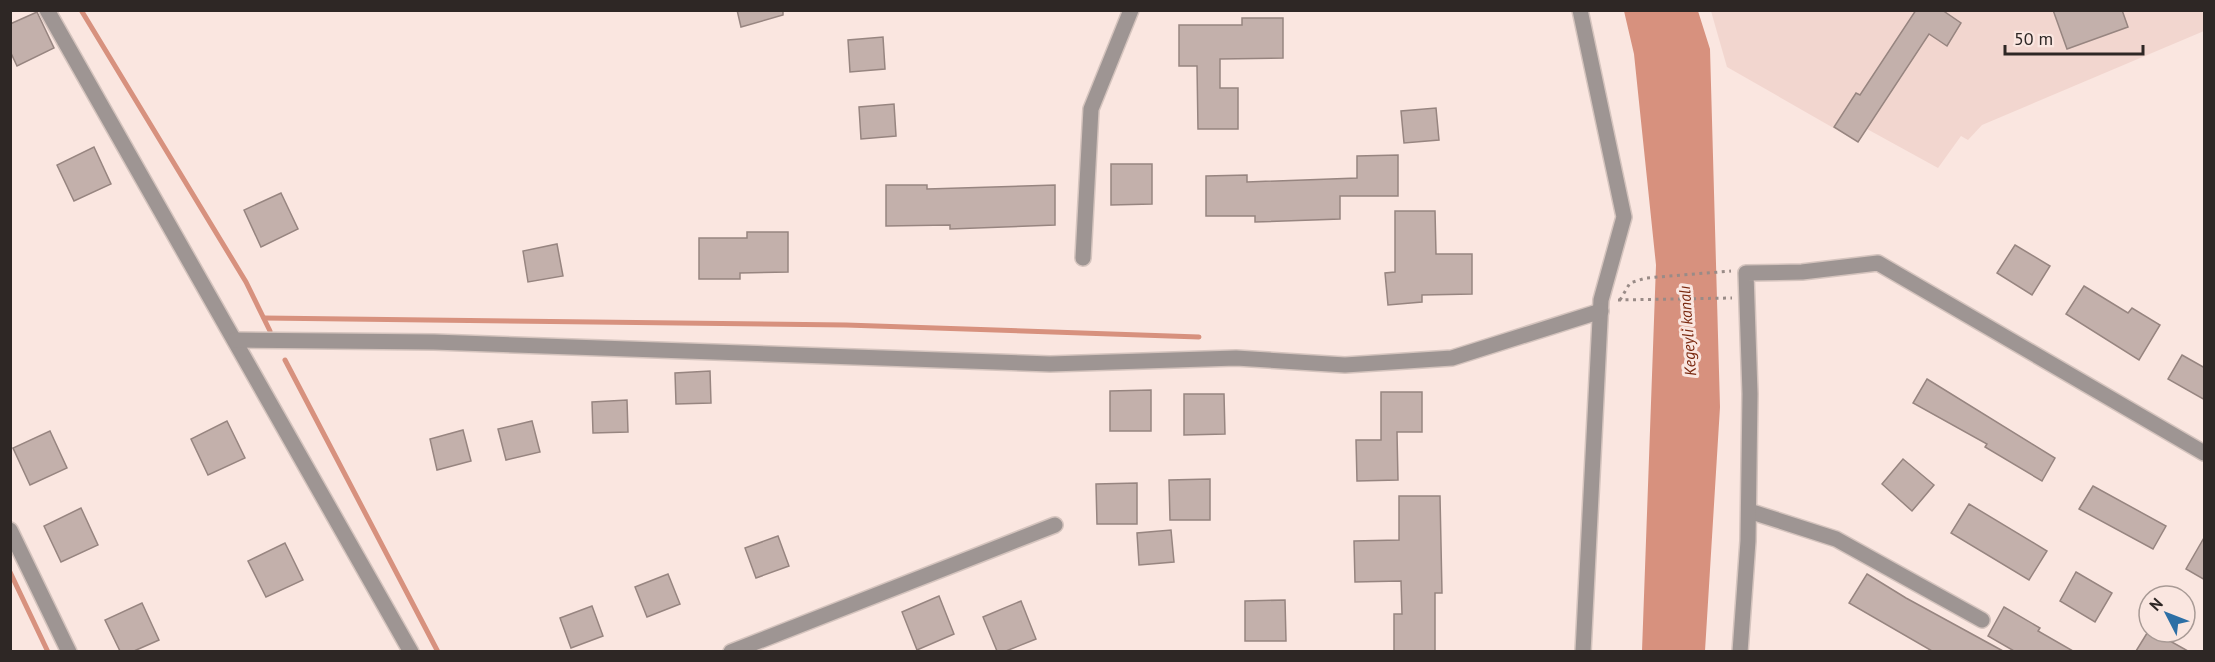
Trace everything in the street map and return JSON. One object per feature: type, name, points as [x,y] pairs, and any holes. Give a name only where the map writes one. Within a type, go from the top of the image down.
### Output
[{"type":"street","points":[[47,10],[411,651]]},
{"type":"street","points":[[1083,258],[1091,109],[1131,10]]},
{"type":"street","points":[[1580,10],[1624,216],[1601,305],[1583,651]]},
{"type":"street","points":[[1740,651],[1749,511],[1750,394],[1739,272],[1802,272],[1878,263],[2205,453]]},
{"type":"street","points":[[235,340],[446,342],[1050,364],[1236,358],[1345,365],[1452,358],[1601,305]]},
{"type":"street","points":[[1749,511],[1836,539],[1982,620]]},
{"type":"street","points":[[731,651],[1054,525]]},
{"type":"street","points":[[10,530],[69,651]]},
{"type":"path","points":[[1620,300],[1630,283],[1646,278],[1739,272]]},
{"type":"path","points":[[1601,305],[1620,300],[1729,298]]},
{"type":"shaded area","points":[[2204,10],[2204,31],[1982,125],[1968,140],[1961,136],[1938,168],[1867,129],[1858,142],[1727,67],[1711,11]]},
{"type":"water","name":"Kegeyli kanalı","points":[[1624,11],[1698,11],[1710,49],[1720,407],[1705,651],[1642,651],[1656,265],[1634,54]]},
{"type":"building","points":[[737,10],[783,10],[783,15],[741,27]]},
{"type":"building","points":[[1916,10],[1942,10],[1961,23],[1947,46],[1929,34],[1858,142],[1834,127],[1856,93],[1860,95]]},
{"type":"building","points":[[2053,10],[2122,10],[2128,27],[2067,49]]},
{"type":"building","points":[[37,12],[54,48],[17,66],[10,51],[10,24]]},
{"type":"building","points":[[1242,18],[1283,18],[1283,58],[1220,59],[1220,88],[1238,88],[1238,129],[1198,129],[1197,66],[1179,66],[1179,25],[1242,25]]},
{"type":"building","points":[[883,37],[885,69],[850,72],[848,40]]},
{"type":"building","points":[[894,104],[896,136],[861,139],[859,107]]},
{"type":"building","points":[[1436,108],[1439,140],[1404,143],[1401,111]]},
{"type":"building","points":[[94,147],[111,184],[74,201],[57,165]]},
{"type":"building","points":[[1398,155],[1398,196],[1340,196],[1340,219],[1255,222],[1255,216],[1206,216],[1206,176],[1247,175],[1247,182],[1357,178],[1357,156]]},
{"type":"building","points":[[1111,164],[1152,164],[1152,204],[1111,205]]},
{"type":"building","points":[[886,185],[927,185],[927,189],[1055,185],[1055,225],[950,229],[950,225],[886,226]]},
{"type":"building","points":[[281,193],[298,229],[261,247],[244,210]]},
{"type":"building","points":[[1395,211],[1435,211],[1436,254],[1472,254],[1472,294],[1422,295],[1422,302],[1388,305],[1385,273],[1395,272]]},
{"type":"building","points":[[747,232],[788,232],[788,272],[740,273],[740,279],[699,279],[699,238],[747,238]]},
{"type":"building","points":[[557,244],[563,276],[528,282],[523,251]]},
{"type":"building","points":[[2015,245],[2050,266],[2032,295],[1997,273]]},
{"type":"building","points":[[2084,286],[2128,313],[2132,308],[2160,325],[2139,360],[2066,314]]},
{"type":"building","points":[[2182,355],[2205,368],[2205,400],[2168,379]]},
{"type":"building","points":[[710,371],[711,403],[676,404],[675,373]]},
{"type":"building","points":[[1927,379],[2055,458],[2042,481],[1985,447],[1987,444],[1913,403]]},
{"type":"building","points":[[1151,390],[1151,431],[1110,431],[1110,391]]},
{"type":"building","points":[[1381,392],[1422,392],[1422,432],[1397,432],[1398,480],[1357,481],[1356,440],[1381,440]]},
{"type":"building","points":[[1184,394],[1224,394],[1225,434],[1184,435]]},
{"type":"building","points":[[627,400],[628,432],[593,433],[592,402]]},
{"type":"building","points":[[227,421],[245,458],[208,475],[191,439]]},
{"type":"building","points":[[532,421],[540,452],[506,460],[498,429]]},
{"type":"building","points":[[463,430],[471,461],[437,470],[430,439]]},
{"type":"building","points":[[50,431],[67,468],[30,485],[13,448]]},
{"type":"building","points":[[1903,459],[1934,485],[1912,511],[1882,484]]},
{"type":"building","points":[[1210,479],[1210,520],[1170,520],[1169,480]]},
{"type":"building","points":[[1137,483],[1137,524],[1097,524],[1096,484]]},
{"type":"building","points":[[2093,486],[2166,526],[2153,549],[2079,509]]},
{"type":"building","points":[[1399,496],[1440,496],[1442,593],[1435,593],[1435,651],[1394,651],[1394,614],[1402,614],[1401,581],[1355,582],[1354,541],[1399,540]]},
{"type":"building","points":[[1969,504],[2047,551],[2029,580],[1951,533]]},
{"type":"building","points":[[81,508],[98,545],[61,562],[44,526]]},
{"type":"building","points":[[1171,530],[1174,562],[1139,565],[1137,533]]},
{"type":"building","points":[[778,536],[789,566],[756,578],[745,548]]},
{"type":"building","points":[[2205,536],[2205,580],[2186,569]]},
{"type":"building","points":[[285,543],[303,580],[266,597],[248,561]]},
{"type":"building","points":[[2076,572],[2112,593],[2095,622],[2060,601]]},
{"type":"building","points":[[668,574],[680,604],[647,617],[635,587]]},
{"type":"building","points":[[1867,574],[2003,651],[1932,651],[1849,603]]},
{"type":"building","points":[[939,596],[954,634],[917,650],[902,612]]},
{"type":"building","points":[[1285,600],[1286,641],[1245,641],[1245,601]]},
{"type":"building","points":[[1021,601],[1036,639],[1006,651],[997,651],[983,617]]},
{"type":"building","points":[[142,603],[159,640],[134,651],[120,651],[105,620]]},
{"type":"building","points":[[592,606],[603,636],[571,648],[560,618]]},
{"type":"building","points":[[2004,607],[2040,628],[2038,631],[2073,651],[2014,651],[1988,636]]},
{"type":"building","points":[[2140,644],[2175,644],[2188,651],[2136,651]]},
{"type":"waterway","points":[[81,10],[246,282],[270,331]]},
{"type":"waterway","points":[[264,318],[846,325],[1199,337]]},
{"type":"waterway","points":[[285,360],[438,652]]},
{"type":"waterway","points":[[10,572],[48,652]]}]
